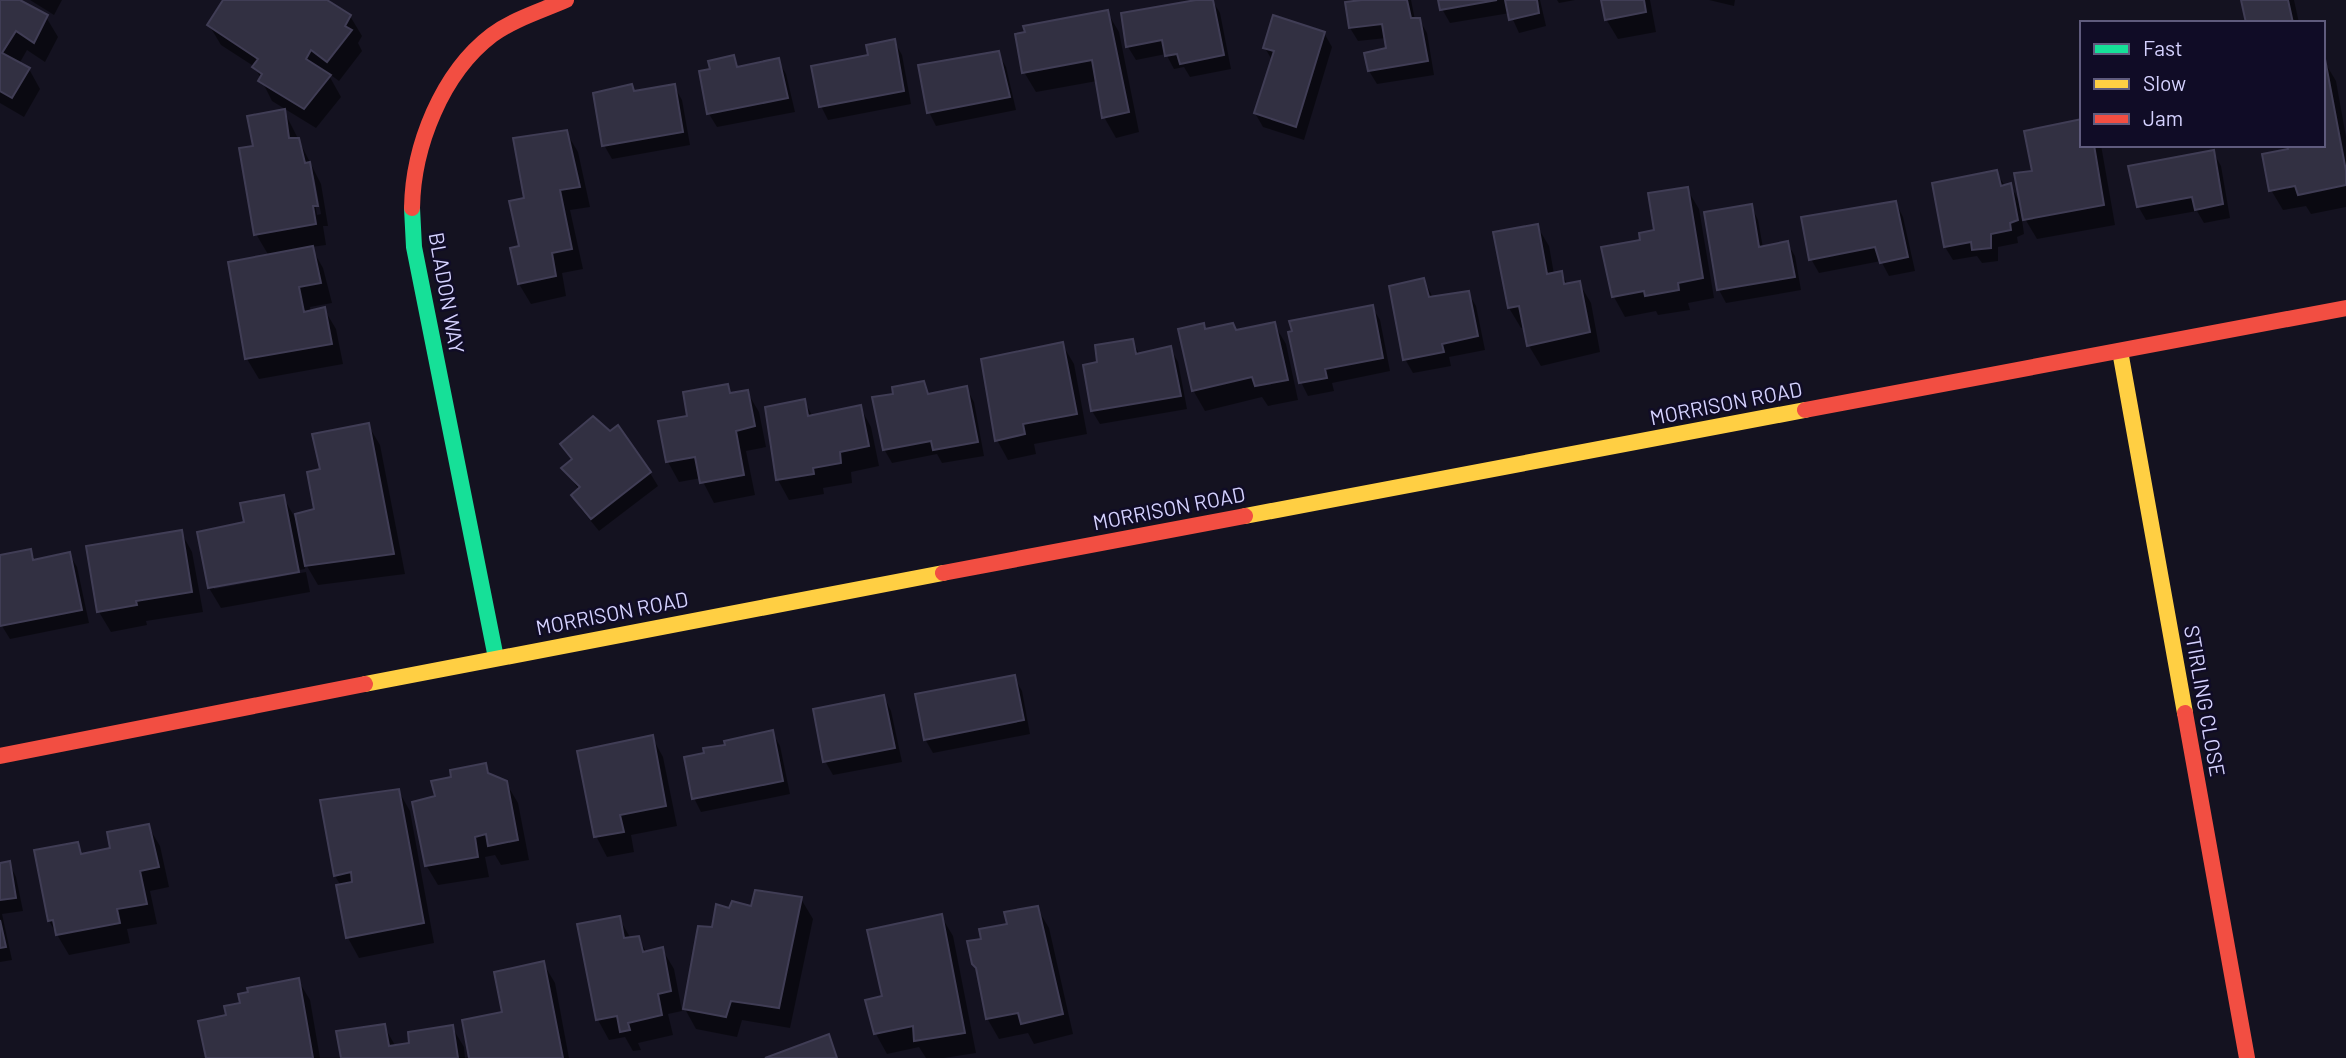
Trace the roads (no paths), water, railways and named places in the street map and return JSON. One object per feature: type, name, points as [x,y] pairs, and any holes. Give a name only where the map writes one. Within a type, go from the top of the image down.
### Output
[{"type":"main road","name":"BLADON WAY","points":[[496,658],[414,247],[412,199],[429,127],[442,93],[463,62],[493,36],[566,0]]},
{"type":"main road","name":"MORRISON ROAD","points":[[0,756],[496,658],[2346,308]]},
{"type":"main road","name":"STIRLING CLOSE","points":[[2120,351],[2247,1058]]}]
